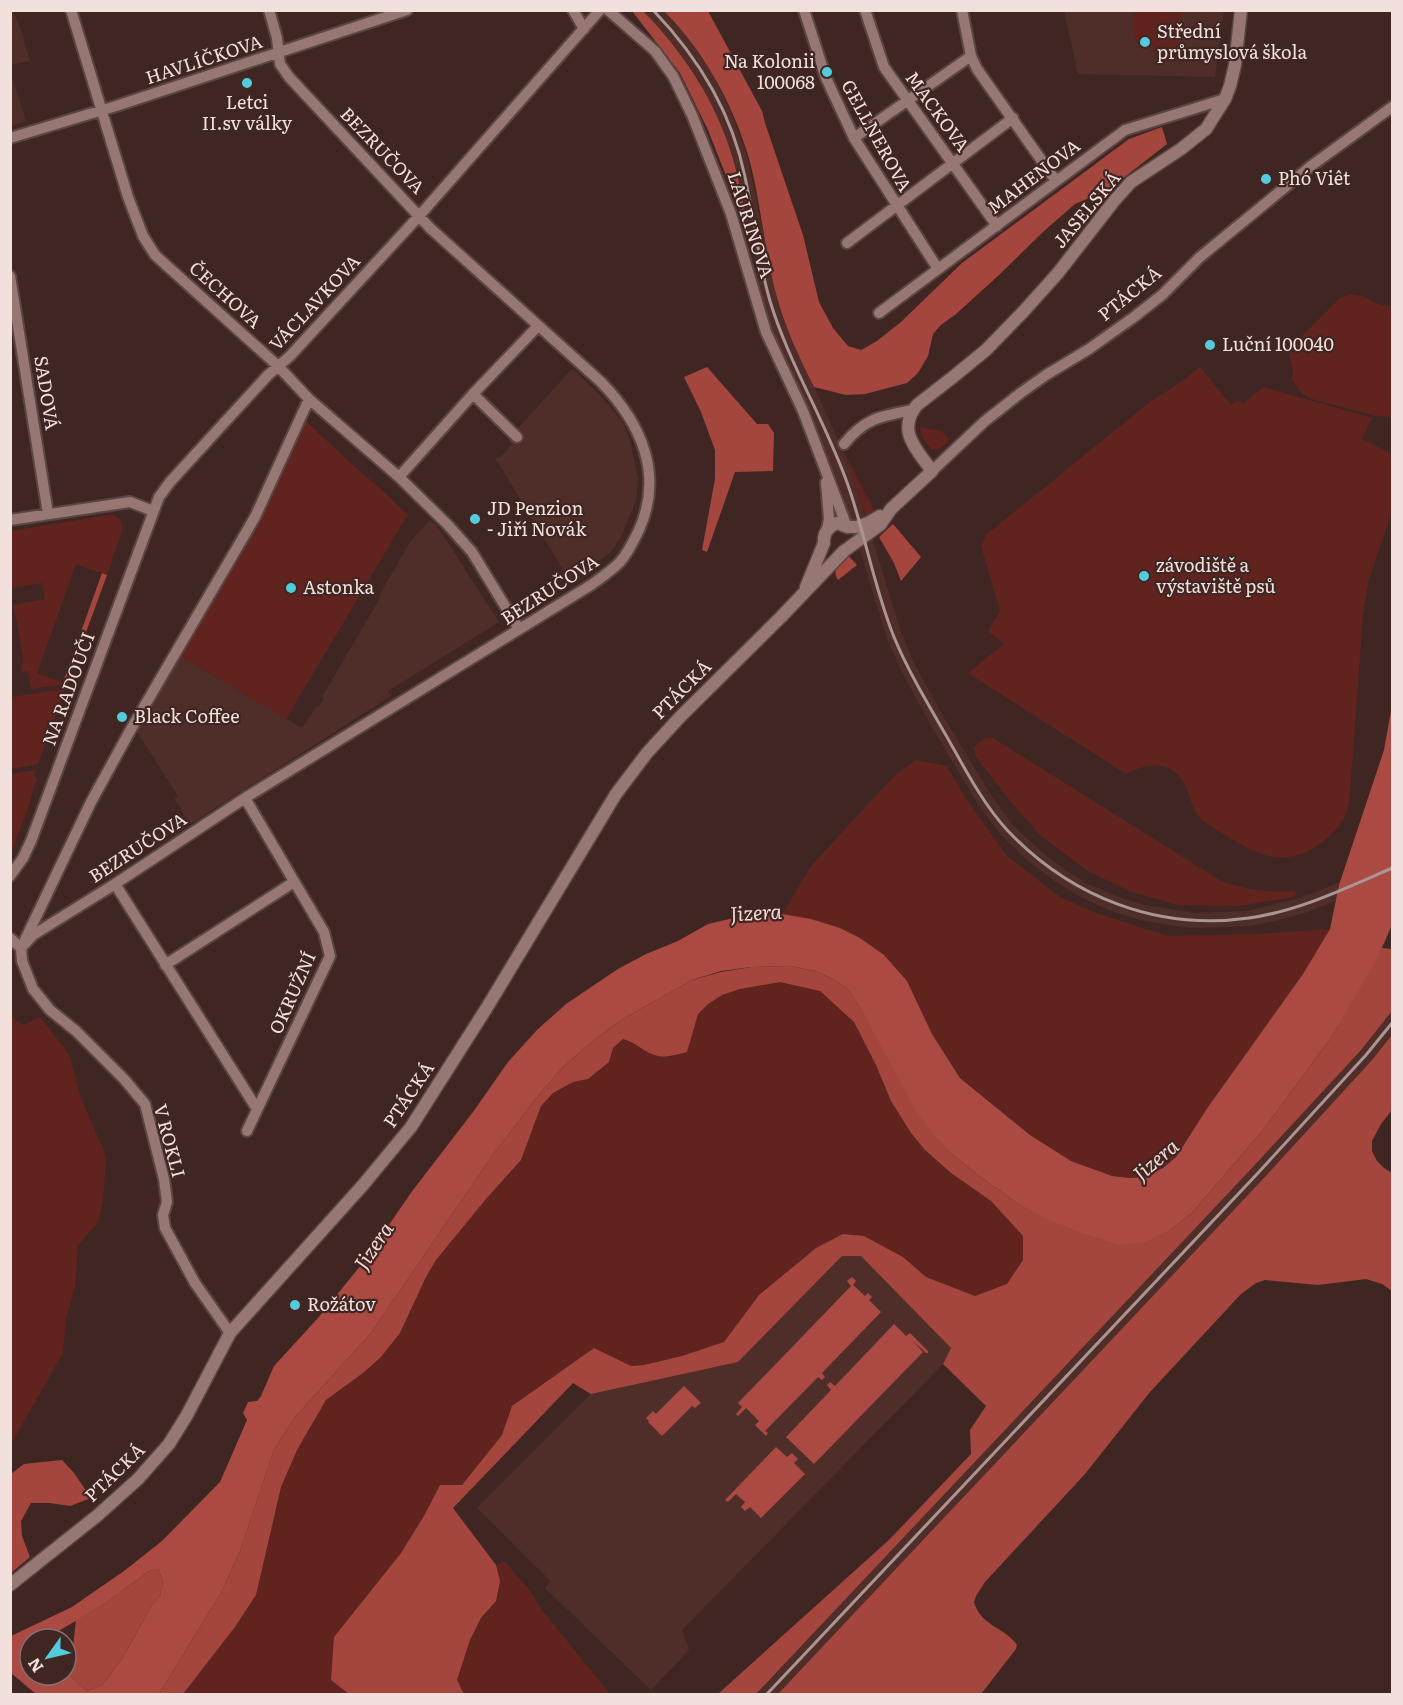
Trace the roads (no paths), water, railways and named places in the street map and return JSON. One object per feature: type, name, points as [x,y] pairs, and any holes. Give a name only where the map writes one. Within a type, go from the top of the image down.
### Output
[{"type":"street","name":"ČECHOVA","points":[[71,10],[128,197],[143,236],[155,255],[278,366],[309,399],[399,477],[448,525],[472,552],[519,629]]},
{"type":"street","name":"BEZRUČOVA","points":[[21,948],[33,935],[245,798],[591,585],[622,560],[635,539],[644,517],[648,491],[648,465],[642,440],[618,399],[430,228],[289,77],[280,64],[280,52],[268,10]]},
{"type":"street","name":"HAVLÍČKOVA","points":[[10,138],[408,10]]},
{"type":"street","points":[[573,10],[584,28]]},
{"type":"street","name":"VÁCLAVKOVA","points":[[153,511],[159,496],[170,482],[420,215],[600,10]]},
{"type":"street","name":"GELLNEROVA","points":[[804,10],[825,78],[854,138],[938,269]]},
{"type":"street","name":"MACKOVA","points":[[865,10],[884,68],[997,226]]},
{"type":"street","points":[[962,10],[970,56],[977,69],[1056,181]]},
{"type":"street","name":"JASELSKÁ","points":[[913,410],[922,399],[986,350],[1023,312],[1058,273],[1131,182],[1181,149],[1206,129],[1225,99],[1235,65],[1241,10]]},
{"type":"street","name":"LAURINOVA","points":[[612,12],[655,51],[673,76],[692,115],[731,214],[766,332],[803,411],[847,527]]},
{"type":"street","points":[[854,138],[970,56]]},
{"type":"street","name":"MAHENOVA","points":[[879,313],[1125,130],[1225,99]]},
{"type":"street","name":"PTÁCKÁ","points":[[10,1584],[98,1515],[138,1479],[169,1444],[187,1415],[230,1333],[363,1185],[411,1127],[522,951],[611,802],[641,760],[680,717],[844,551],[880,525],[891,509],[985,422],[1046,375],[1089,349],[1134,317],[1162,295],[1200,257],[1311,166],[1392,108]]},
{"type":"street","points":[[847,243],[1013,118]]},
{"type":"street","name":"SADOVÁ","points":[[10,276],[48,514]]},
{"type":"street","points":[[399,477],[538,326]]},
{"type":"street","points":[[473,394],[517,437]]},
{"type":"street","points":[[10,938],[21,948],[91,802],[131,729],[255,518],[309,399]]},
{"type":"street","points":[[844,444],[851,435],[870,420],[913,410]]},
{"type":"street","points":[[913,410],[909,421],[909,437],[932,471]]},
{"type":"street","name":"LAURINOVA","points":[[825,472],[829,519],[826,536]]},
{"type":"street","points":[[10,520],[130,502],[153,511]]},
{"type":"street","name":"PTÁCKÁ","points":[[847,527],[861,526],[891,509]]},
{"type":"street","name":"NA RADOUČI","points":[[10,876],[23,858],[31,841],[153,511]]},
{"type":"street","points":[[837,523],[847,527],[849,544],[844,551],[832,552],[827,548],[826,536],[837,523]]},
{"type":"street","name":"PTÁCKÁ","points":[[802,594],[826,536]]},
{"type":"street","name":"OKRUŽNÍ","points":[[245,798],[324,932],[330,956],[247,1131]]},
{"type":"street","points":[[165,965],[294,882]]},
{"type":"street","points":[[115,884],[257,1109]]},
{"type":"street","name":"V ROKLI","points":[[21,948],[22,961],[33,989],[50,1010],[76,1031],[124,1079],[145,1104],[164,1179],[167,1202],[163,1215],[165,1228],[195,1283],[230,1333]]},
{"type":"railway","points":[[653,10],[685,47],[722,108],[739,153],[770,301],[788,349],[850,491],[881,601],[894,637],[968,774],[999,821],[1033,854],[1059,874],[1088,891],[1149,914],[1181,919],[1215,921],[1268,915],[1322,898],[1392,868]]},
{"type":"railway","points":[[767,1694],[1258,1173],[1366,1055],[1392,1023]]},
{"type":"place","name":"Střední průmyslová škola","points":[[1145,42]]},
{"type":"place","name":"Na Kolonii 100068","points":[[827,72]]},
{"type":"place","name":"Letci II.sv války","points":[[247,83]]},
{"type":"place","name":"Phó Viêt","points":[[1266,179]]},
{"type":"place","name":"Luční 100040","points":[[1210,345]]},
{"type":"place","name":"JD Penzion - Jiří Novák","points":[[475,519]]},
{"type":"place","name":"závodiště a výstaviště psů","points":[[1144,576]]},
{"type":"place","name":"Astonka","points":[[291,588]]},
{"type":"place","name":"Black Coffee","points":[[122,717]]},
{"type":"place","name":"Rožátov","points":[[295,1305]]},
{"type":"water label","name":"Jizera","points":[[756,913]]},
{"type":"water label","name":"Jizera","points":[[1156,1160]]},
{"type":"water label","name":"Jizera","points":[[374,1246]]}]
